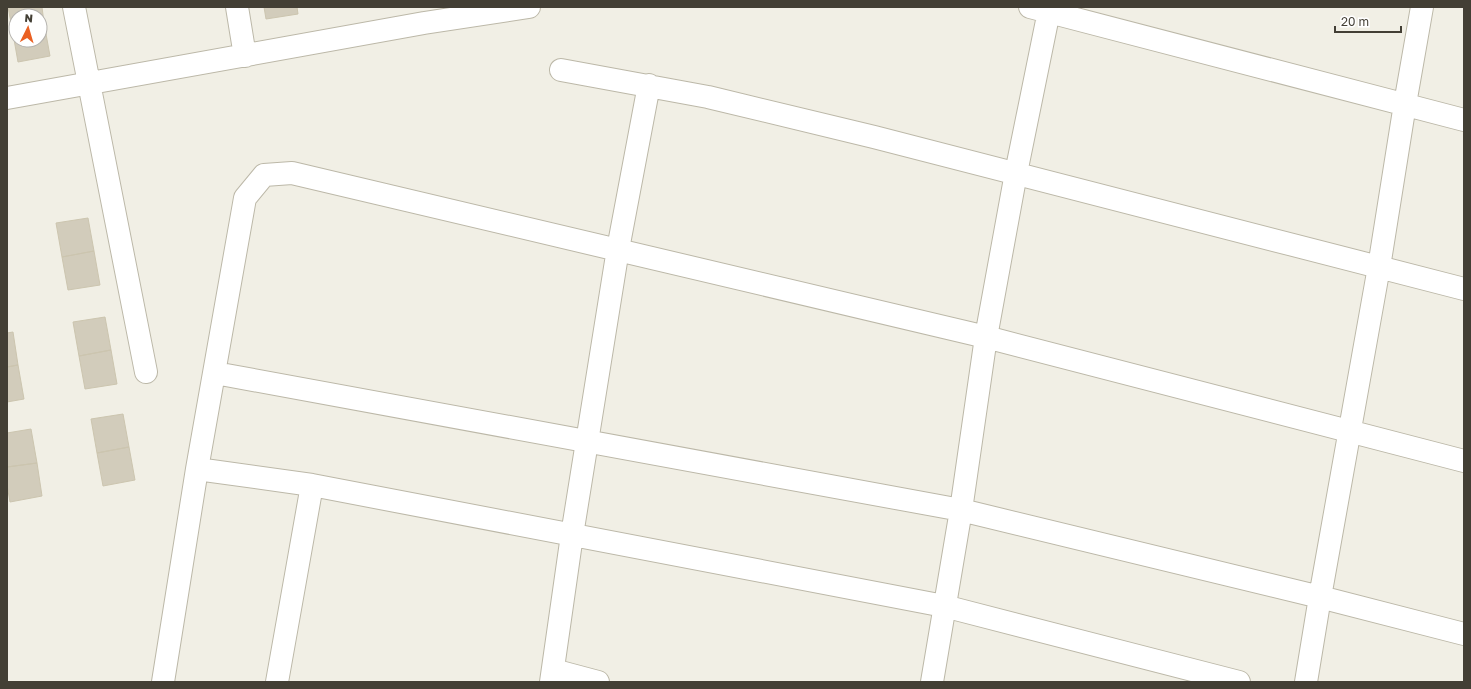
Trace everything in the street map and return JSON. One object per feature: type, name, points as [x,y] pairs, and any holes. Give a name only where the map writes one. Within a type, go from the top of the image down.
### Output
[{"type":"street","points":[[74,7],[146,372]]},
{"type":"street","points":[[237,7],[245,56]]},
{"type":"street","points":[[7,98],[245,56],[423,15],[529,7]]},
{"type":"street","points":[[1306,682],[1379,267],[1404,104],[1422,7]]},
{"type":"street","points":[[932,682],[961,510],[986,337],[1016,173],[1039,9],[1464,120]]},
{"type":"street","points":[[561,70],[708,97],[1016,173],[1464,289]]},
{"type":"street","points":[[598,682],[552,676],[572,534],[618,249],[649,85]]},
{"type":"street","points":[[163,682],[197,469],[245,198],[264,175],[292,172],[618,249],[986,337],[1350,433],[1464,461]]},
{"type":"street","points":[[215,373],[587,440],[961,510],[1320,597],[1464,634]]},
{"type":"street","points":[[197,469],[312,485],[944,606],[1239,682]]},
{"type":"street","points":[[277,682],[312,485]]},
{"type":"building","points":[[8,7],[42,8],[8,8]]},
{"type":"building","points":[[264,7],[297,7],[298,14],[266,19]]},
{"type":"building","points":[[48,45],[50,56],[18,62],[16,48],[48,48]]},
{"type":"building","points":[[88,218],[94,251],[62,257],[56,223]]},
{"type":"building","points":[[94,251],[100,285],[68,290],[62,257]]},
{"type":"building","points":[[105,317],[111,350],[79,356],[73,322]]},
{"type":"building","points":[[13,332],[18,365],[7,367],[7,333]]},
{"type":"building","points":[[111,350],[117,384],[85,389],[79,356]]},
{"type":"building","points":[[18,365],[24,399],[7,402],[7,367]]},
{"type":"building","points":[[123,414],[129,447],[97,453],[91,419]]},
{"type":"building","points":[[31,429],[37,463],[7,467],[7,433]]},
{"type":"building","points":[[129,447],[135,480],[103,486],[97,453]]},
{"type":"building","points":[[37,463],[42,496],[10,502],[7,485],[7,467]]}]
